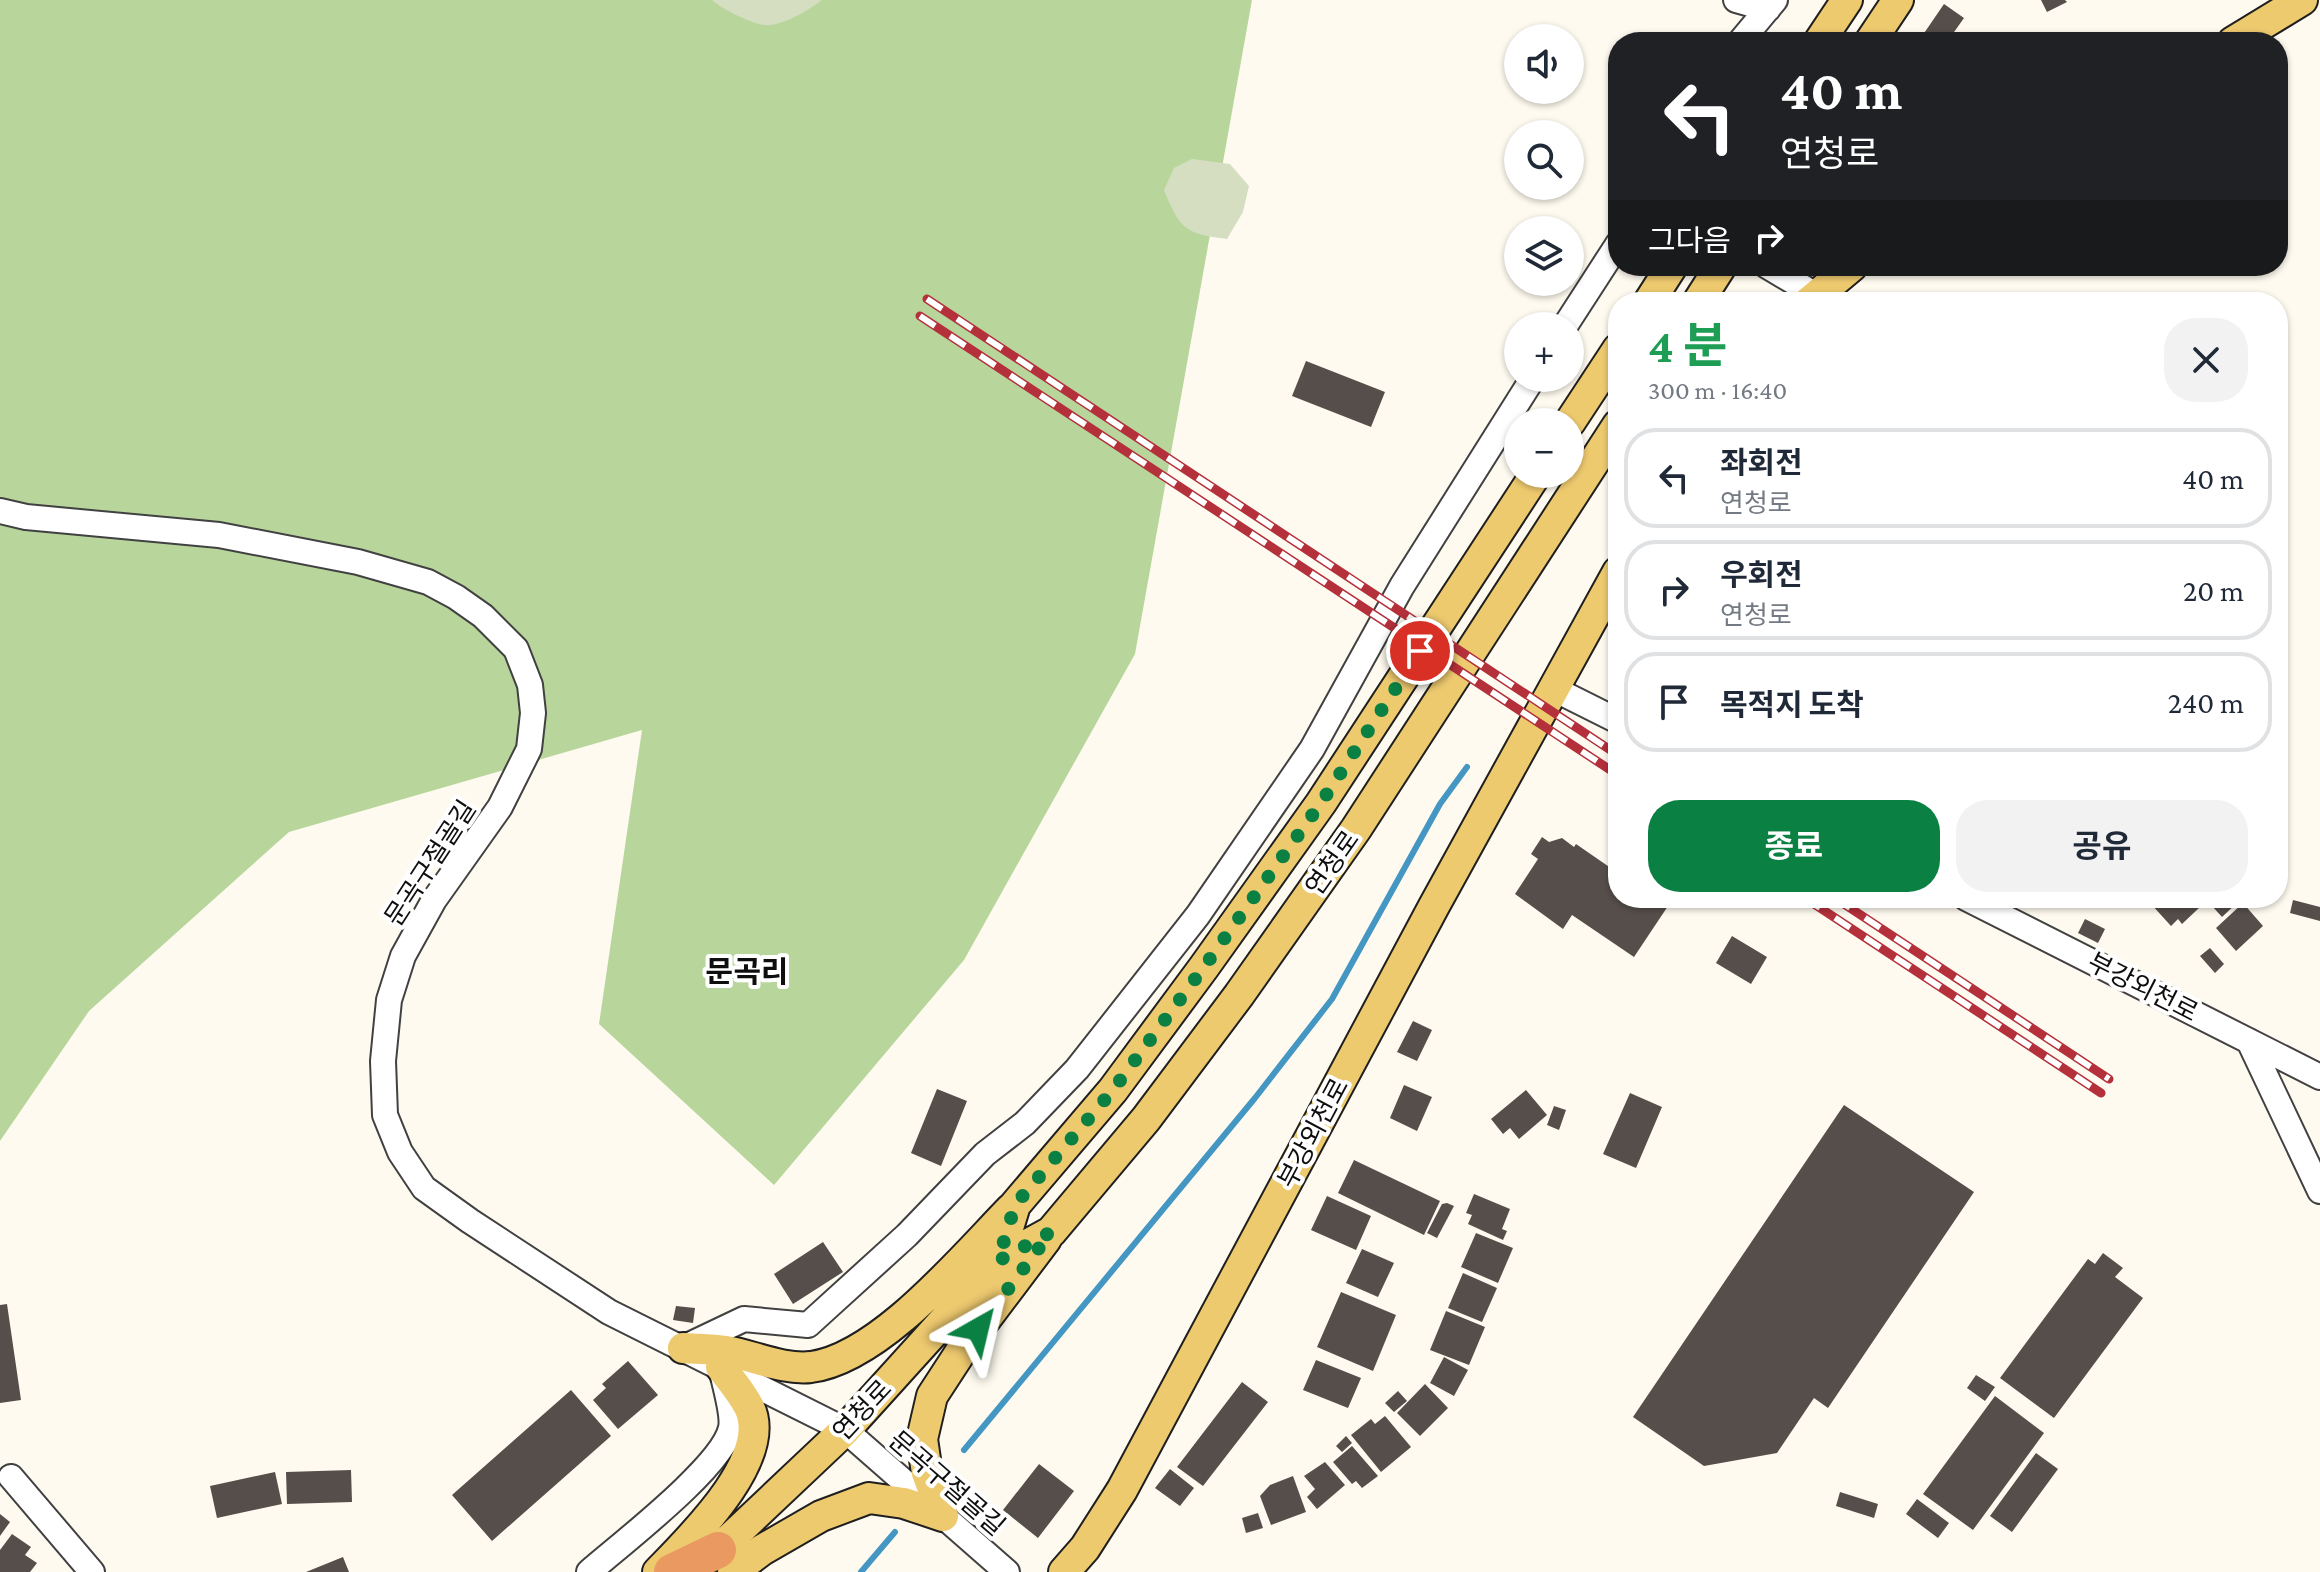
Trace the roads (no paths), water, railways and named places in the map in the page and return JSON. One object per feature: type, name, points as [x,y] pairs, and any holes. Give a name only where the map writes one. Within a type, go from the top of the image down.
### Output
[{"type":"highway","name":"연청로","points":[[672,1572],[718,1565]]},
{"type":"main road","points":[[1826,32],[1847,0]]},
{"type":"main road","points":[[1877,32],[1898,0]]},
{"type":"main road","points":[[2249,32],[2302,0]]},
{"type":"main road","points":[[1820,292],[1840,276]]},
{"type":"main road","points":[[1579,408],[1608,364]]},
{"type":"main road","name":"연청로","points":[[718,1565],[998,1261],[1051,1232],[1146,1119],[1239,995],[1356,829],[1608,440]]},
{"type":"main road","name":"연청로","points":[[998,1261],[1015,1205],[1113,1090],[1249,904],[1321,803],[1527,488]]},
{"type":"main road","name":"부강외천로","points":[[1064,1572],[1085,1548],[1122,1490],[1434,906],[1608,590]]},
{"type":"main road","points":[[683,1348],[727,1351],[784,1365],[809,1367],[839,1360],[871,1342],[918,1301],[1015,1205]]},
{"type":"main road","points":[[943,1516],[927,1473],[922,1439],[932,1396],[960,1353],[1051,1232]]},
{"type":"main road","points":[[658,1572],[713,1514],[737,1477],[754,1440],[750,1409],[721,1367]]},
{"type":"main road","points":[[718,1565],[762,1550],[821,1516],[869,1498],[904,1503],[943,1516]]},
{"type":"street","points":[[1736,0],[1772,5]]},
{"type":"street","points":[[1749,32],[1772,5]]},
{"type":"street","points":[[1574,312],[1608,259]]},
{"type":"street","points":[[1781,276],[1802,292]]},
{"type":"street","points":[[683,1348],[744,1319],[808,1325],[907,1235],[985,1154],[1025,1123],[1077,1069],[1198,915],[1312,749],[1402,586],[1524,392]]},
{"type":"street","name":"문곡구절골길","points":[[0,511],[26,517],[219,535],[358,562],[428,582],[456,597],[483,616],[516,649],[530,685],[533,713],[529,749],[500,807],[434,900],[403,956],[389,1000],[383,1061],[385,1115],[400,1152],[424,1188],[609,1312],[845,1430],[1007,1572]]},
{"type":"street","points":[[1554,689],[1608,716]]},
{"type":"street","name":"부강외천로","points":[[1986,908],[2320,1077]]},
{"type":"street","points":[[2249,1041],[2320,1191]]},
{"type":"street","points":[[589,1572],[698,1477],[721,1451],[732,1427],[721,1367]]},
{"type":"street","points":[[11,1477],[92,1572]]},
{"type":"waterway","points":[[964,1450],[1255,1098],[1332,999],[1440,804],[1467,767]]},
{"type":"waterway","points":[[861,1572],[895,1532]]},
{"type":"railway","points":[[927,299],[1608,748]]},
{"type":"railway","points":[[920,316],[1608,768]]},
{"type":"railway","points":[[1820,908],[2101,1093]]},
{"type":"railway","points":[[1850,908],[2109,1079]]},
{"type":"district","name":"문곡리","points":[[747,972]]}]
